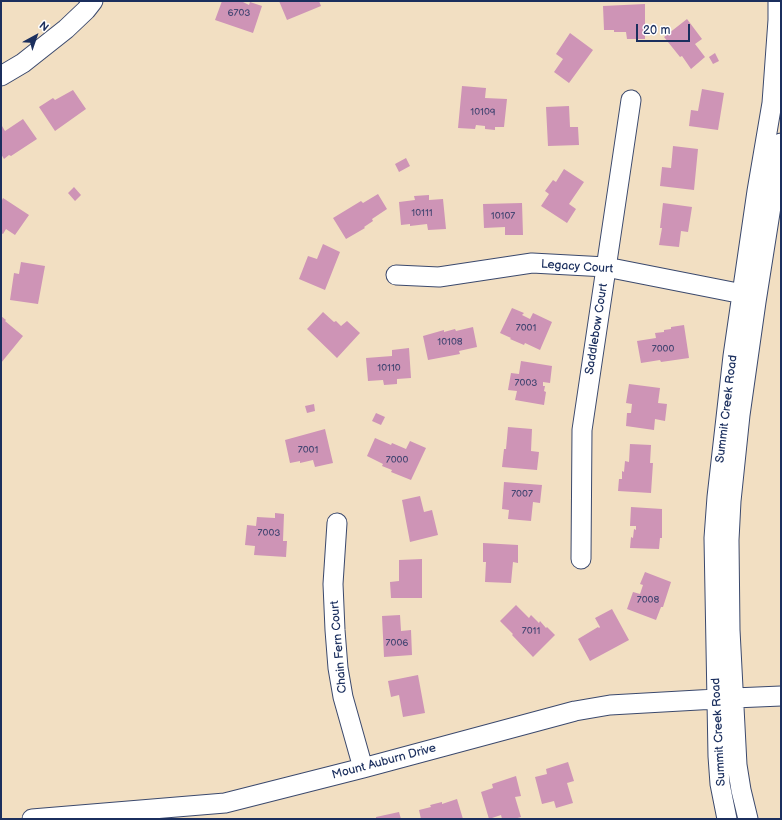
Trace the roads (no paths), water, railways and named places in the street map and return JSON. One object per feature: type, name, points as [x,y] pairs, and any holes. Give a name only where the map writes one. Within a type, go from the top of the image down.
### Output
[{"type":"street","points":[[1,76],[23,63],[66,29],[86,10],[93,1]]},
{"type":"street","name":"Summit Creek Road","points":[[727,819],[720,784],[718,756],[725,698],[730,630],[729,540],[731,501],[740,415],[757,191],[772,104],[778,1]]},
{"type":"street","name":"Saddlebow Court","points":[[581,559],[582,430],[631,100]]},
{"type":"street","name":"Summit Creek Road","points":[[750,295],[781,143]]},
{"type":"street","name":"Legacy Court","points":[[396,275],[439,278],[532,263],[606,267],[750,295]]},
{"type":"street","name":"Chain Fern Court","points":[[337,522],[334,584],[338,668],[343,697],[363,768]]},
{"type":"street","name":"Mount Auburn Drive","points":[[32,819],[225,811],[363,768],[575,711],[610,705],[781,696]]},
{"type":"street","name":"Summit Creek Road","points":[[725,698],[740,790],[748,819]]}]
